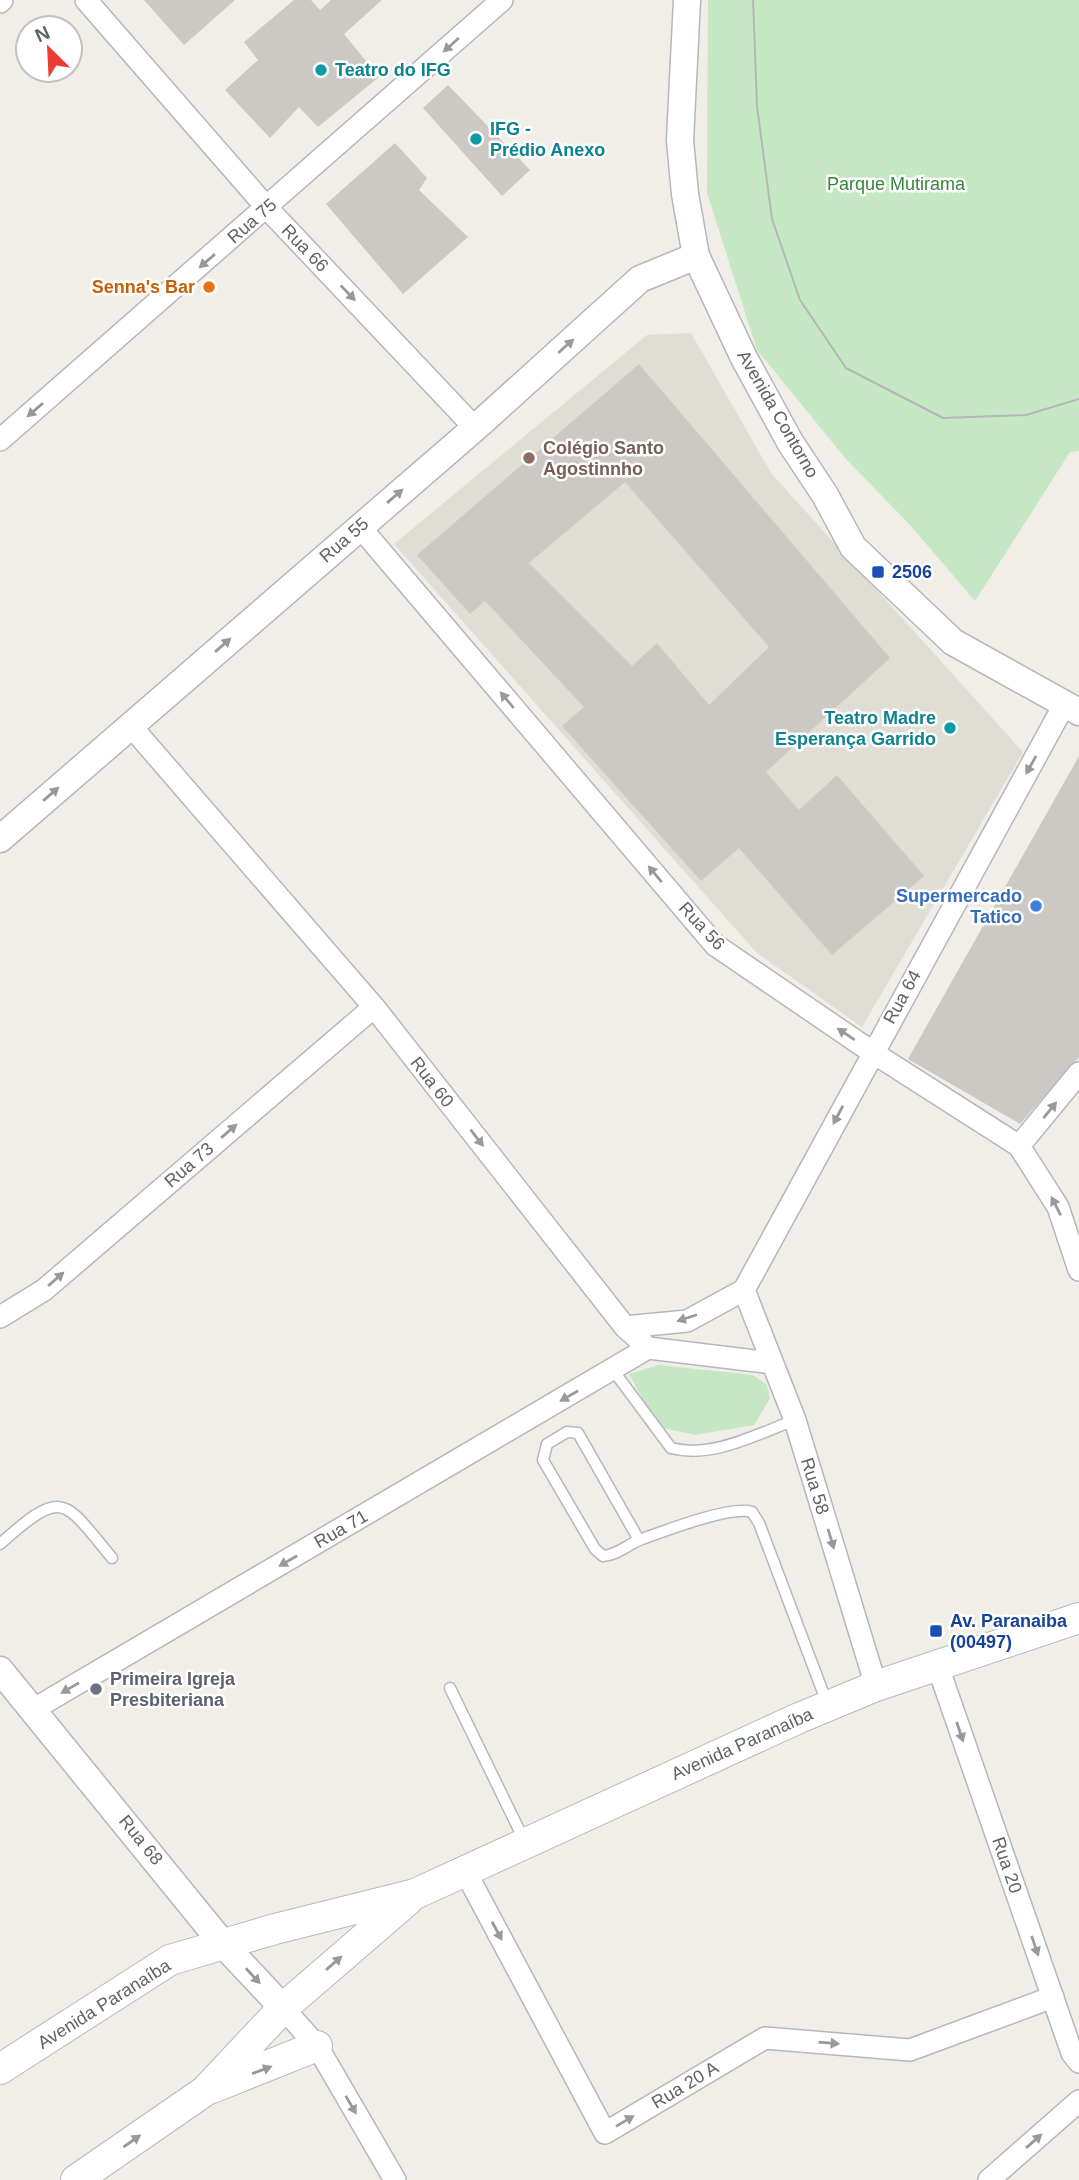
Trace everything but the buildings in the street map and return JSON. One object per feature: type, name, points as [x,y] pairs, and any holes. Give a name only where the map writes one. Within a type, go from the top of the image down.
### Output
[{"type":"main road","name":"Avenida Paranaíba","points":[[0,2069],[170,1960],[415,1894],[876,1686],[1079,1618]]},
{"type":"main road","name":"Avenida Paranaíba","points":[[76,2180],[205,2091],[283,2008],[415,1894]]},
{"type":"main road","points":[[205,2091],[317,2046]]},
{"type":"street","name":"Rua 66","points":[[86,0],[267,208],[475,428]]},
{"type":"street","name":"Rua 75","points":[[0,440],[502,0]]},
{"type":"street","name":"Avenida Contorno","points":[[687,0],[680,140],[685,194],[696,256],[757,382],[853,547],[953,642],[1071,709]]},
{"type":"street","name":"Rua 55","points":[[0,839],[475,428],[640,279],[664,266],[696,256]]},
{"type":"street","name":"Rua 56","points":[[360,527],[715,945],[872,1052],[1019,1146],[1058,1208],[1079,1270]]},
{"type":"street","name":"Rua 64","points":[[744,1290],[872,1052],[1071,709]]},
{"type":"street","name":"Rua 60","points":[[130,725],[374,1007],[625,1327],[648,1348]]},
{"type":"street","name":"Rua 73","points":[[0,1317],[44,1290],[374,1007]]},
{"type":"street","points":[[1019,1146],[1079,1073]]},
{"type":"street","points":[[625,1327],[687,1321],[744,1290]]},
{"type":"street","name":"Rua 58","points":[[744,1290],[795,1420],[876,1686]]},
{"type":"street","points":[[648,1348],[772,1363]]},
{"type":"street","name":"Rua 71","points":[[34,1709],[648,1348]]},
{"type":"street","name":"Rua 20","points":[[938,1667],[1072,2053],[1079,2062]]},
{"type":"street","name":"Rua 68","points":[[0,1670],[223,1944],[283,2008]]},
{"type":"street","name":"Rua 20 A","points":[[465,1871],[605,2133],[765,2038],[910,2050],[1053,1997]]},
{"type":"street","points":[[283,2008],[317,2046],[396,2180]]},
{"type":"street","points":[[989,2180],[1079,2101]]},
{"type":"lane","points":[[613,1370],[671,1448],[686,1452],[705,1451],[795,1420]]},
{"type":"lane","points":[[639,1540],[578,1433],[567,1432],[547,1444],[543,1460],[595,1549],[603,1556],[612,1555],[639,1540],[735,1511],[752,1512],[759,1523],[828,1706]]},
{"type":"lane","points":[[0,1544],[42,1510],[59,1506],[71,1509],[112,1558]]},
{"type":"lane","points":[[450,1688],[526,1843]]},
{"type":"shaded area","points":[[691,333],[771,473],[1023,752],[862,1027],[757,953],[394,544],[647,335]]},
{"type":"green space","name":"Parque Mutirama","points":[[708,0],[1079,0],[1079,451],[1070,452],[975,601],[911,526],[846,459],[757,350],[707,193]]},
{"type":"green space","points":[[658,1365],[753,1375],[767,1385],[770,1398],[754,1425],[695,1435],[658,1427],[629,1374]]},
{"type":"tram line","points":[[753,0],[757,106],[772,219],[800,300],[846,368],[943,418],[1026,415],[1079,399]]},
{"type":"place","name":"Teatro do IFG","points":[[321,70]]},
{"type":"place","name":"IFG - Prédio Anexo","points":[[476,139]]},
{"type":"place","name":"Senna's Bar","points":[[209,287]]},
{"type":"place","name":"Colégio Santo Agostinnho","points":[[529,458]]},
{"type":"place","name":"2506","points":[[878,572]]},
{"type":"place","name":"Teatro Madre Esperança Garrido","points":[[950,728]]},
{"type":"place","name":"Supermercado Tatico","points":[[1036,906]]},
{"type":"place","name":"Av. Paranaiba (00497)","points":[[936,1631]]},
{"type":"place","name":"Primeira Igreja Presbiteriana","points":[[96,1689]]}]
